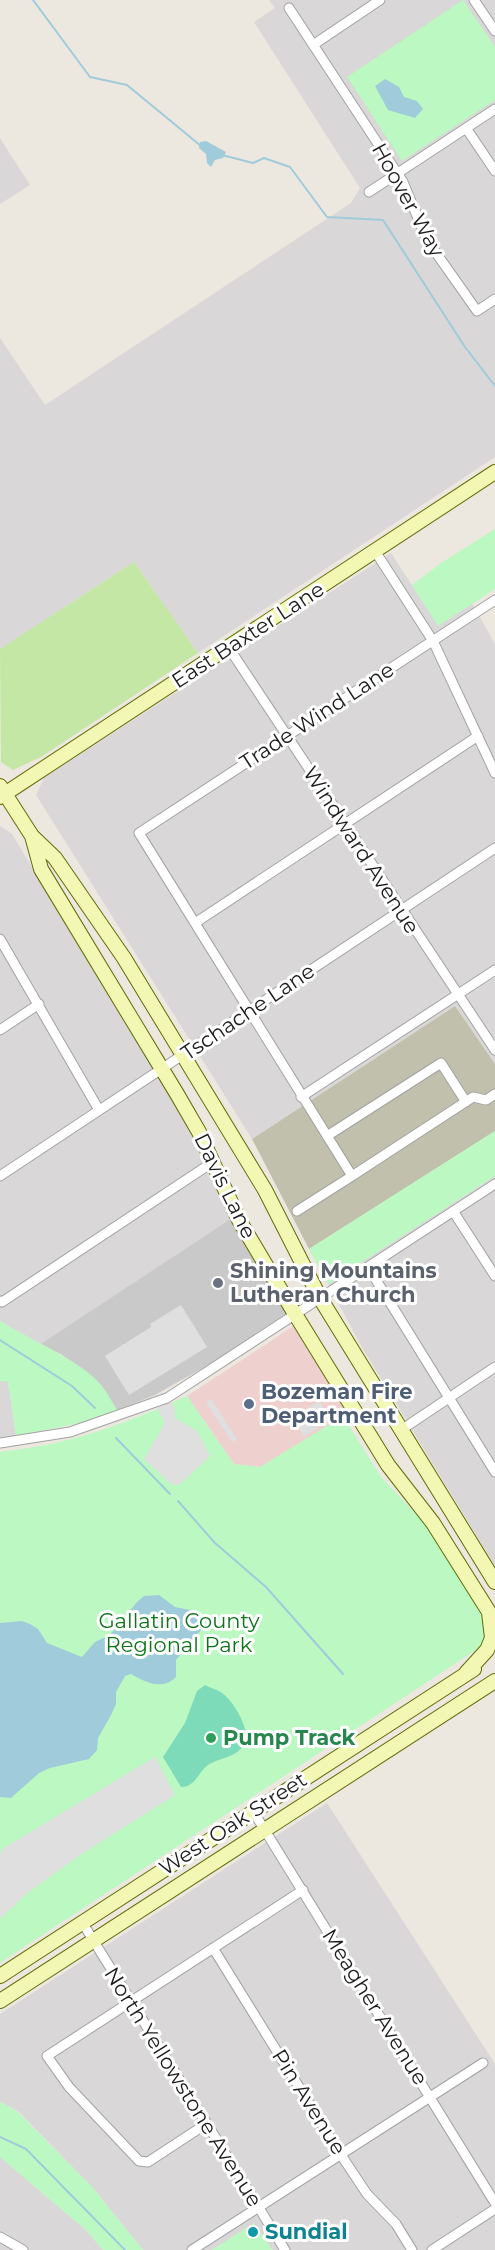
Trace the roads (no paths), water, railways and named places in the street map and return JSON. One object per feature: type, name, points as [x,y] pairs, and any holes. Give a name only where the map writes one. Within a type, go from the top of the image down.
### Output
[{"type":"main road","name":"East Baxter Lane","points":[[2,792],[229,648],[495,472]]},
{"type":"main road","name":"Davis Lane","points":[[2,792],[32,836],[55,858],[118,949],[265,1190],[320,1298],[493,1581]]},
{"type":"main road","name":"Davis Lane","points":[[32,836],[40,869],[162,1069],[213,1162],[239,1220],[388,1465],[433,1523],[475,1587]]},
{"type":"main road","points":[[475,1587],[495,1607]]},
{"type":"main road","points":[[466,1673],[488,1650],[492,1638],[491,1616],[475,1587]]},
{"type":"main road","points":[[466,1673],[480,1666],[495,1652]]},
{"type":"main road","points":[[456,1704],[495,1671]]},
{"type":"main road","name":"West Oak Street","points":[[0,1976],[466,1673]]},
{"type":"main road","points":[[456,1704],[495,1681]]},
{"type":"main road","name":"West Oak Street","points":[[0,2001],[266,1830],[456,1704]]},
{"type":"street","points":[[313,45],[380,0]]},
{"type":"street","points":[[474,0],[495,31]]},
{"type":"street","name":"Hoover Way","points":[[289,8],[397,173],[427,240],[477,311],[495,300]]},
{"type":"street","points":[[369,192],[495,109]]},
{"type":"street","points":[[466,128],[495,171]]},
{"type":"street","points":[[375,551],[433,641],[495,773]]},
{"type":"street","name":"Trade Wind Lane","points":[[195,923],[139,832],[495,600]]},
{"type":"street","name":"Windward Avenue","points":[[229,648],[495,1050]]},
{"type":"street","points":[[352,1176],[195,923],[478,736]]},
{"type":"street","name":"Tschache Lane","points":[[0,1176],[495,848]]},
{"type":"street","points":[[0,939],[99,1110]]},
{"type":"street","points":[[301,1097],[495,970]]},
{"type":"street","points":[[0,1030],[39,1004]]},
{"type":"street","points":[[327,1136],[441,1063],[466,1102]]},
{"type":"street","points":[[297,1211],[473,1097],[486,1100],[495,1094]]},
{"type":"street","points":[[1,1301],[213,1162]]},
{"type":"street","points":[[0,1443],[70,1432],[96,1425],[167,1398],[495,1184]]},
{"type":"street","points":[[453,1211],[495,1276]]},
{"type":"street","points":[[368,1267],[495,1472]]},
{"type":"street","points":[[401,1430],[495,1367]]},
{"type":"street","name":"Meagher Avenue","points":[[253,1811],[495,2203]]},
{"type":"street","points":[[206,2124],[148,2162],[139,2161],[69,2087],[47,2056],[303,1890]]},
{"type":"street","name":"North Yellowstone Avenue","points":[[82,1922],[285,2250]]},
{"type":"street","name":"Pin Avenue","points":[[213,1948],[341,2155],[367,2194],[396,2224],[412,2250]]},
{"type":"street","points":[[192,2250],[483,2063]]},
{"type":"street","points":[[432,2250],[495,2209]]},
{"type":"street","points":[[0,2237],[23,2250]]},
{"type":"water","points":[[385,79],[399,87],[404,97],[417,101],[423,109],[415,118],[388,110],[375,86]]},
{"type":"water","points":[[206,141],[226,152],[223,158],[215,160],[211,167],[207,163],[206,154],[199,148],[200,142]]},
{"type":"water","points":[[159,1595],[175,1607],[195,1611],[201,1616],[202,1629],[176,1660],[176,1677],[165,1684],[154,1684],[131,1674],[125,1676],[116,1692],[116,1704],[98,1738],[97,1750],[89,1759],[50,1768],[39,1773],[11,1798],[0,1797],[0,1623],[22,1621],[30,1624],[38,1629],[47,1643],[82,1657],[95,1642],[110,1635],[144,1596]]},
{"type":"waterway","points":[[33,0],[90,77],[127,85],[201,146]]},
{"type":"waterway","points":[[222,155],[253,163],[264,158],[290,167],[327,217],[383,220],[465,347],[495,386]]},
{"type":"waterway","points":[[0,1340],[72,1386],[95,1408]]},
{"type":"waterway","points":[[116,1438],[170,1494]]},
{"type":"waterway","points":[[178,1501],[215,1543],[266,1587],[343,1674]]},
{"type":"waterway","points":[[0,2137],[26,2149],[125,2250]]},
{"type":"place","name":"Shining Mountains Lutheran Church","points":[[218,1283]]},
{"type":"place","name":"Bozeman Fire Department","points":[[249,1404]]},
{"type":"place","name":"Pump Track","points":[[211,1738]]},
{"type":"place","name":"Sundial","points":[[253,2232]]},
{"type":"park label","name":"Gallatin County Regional Park","points":[[179,1633]]}]
